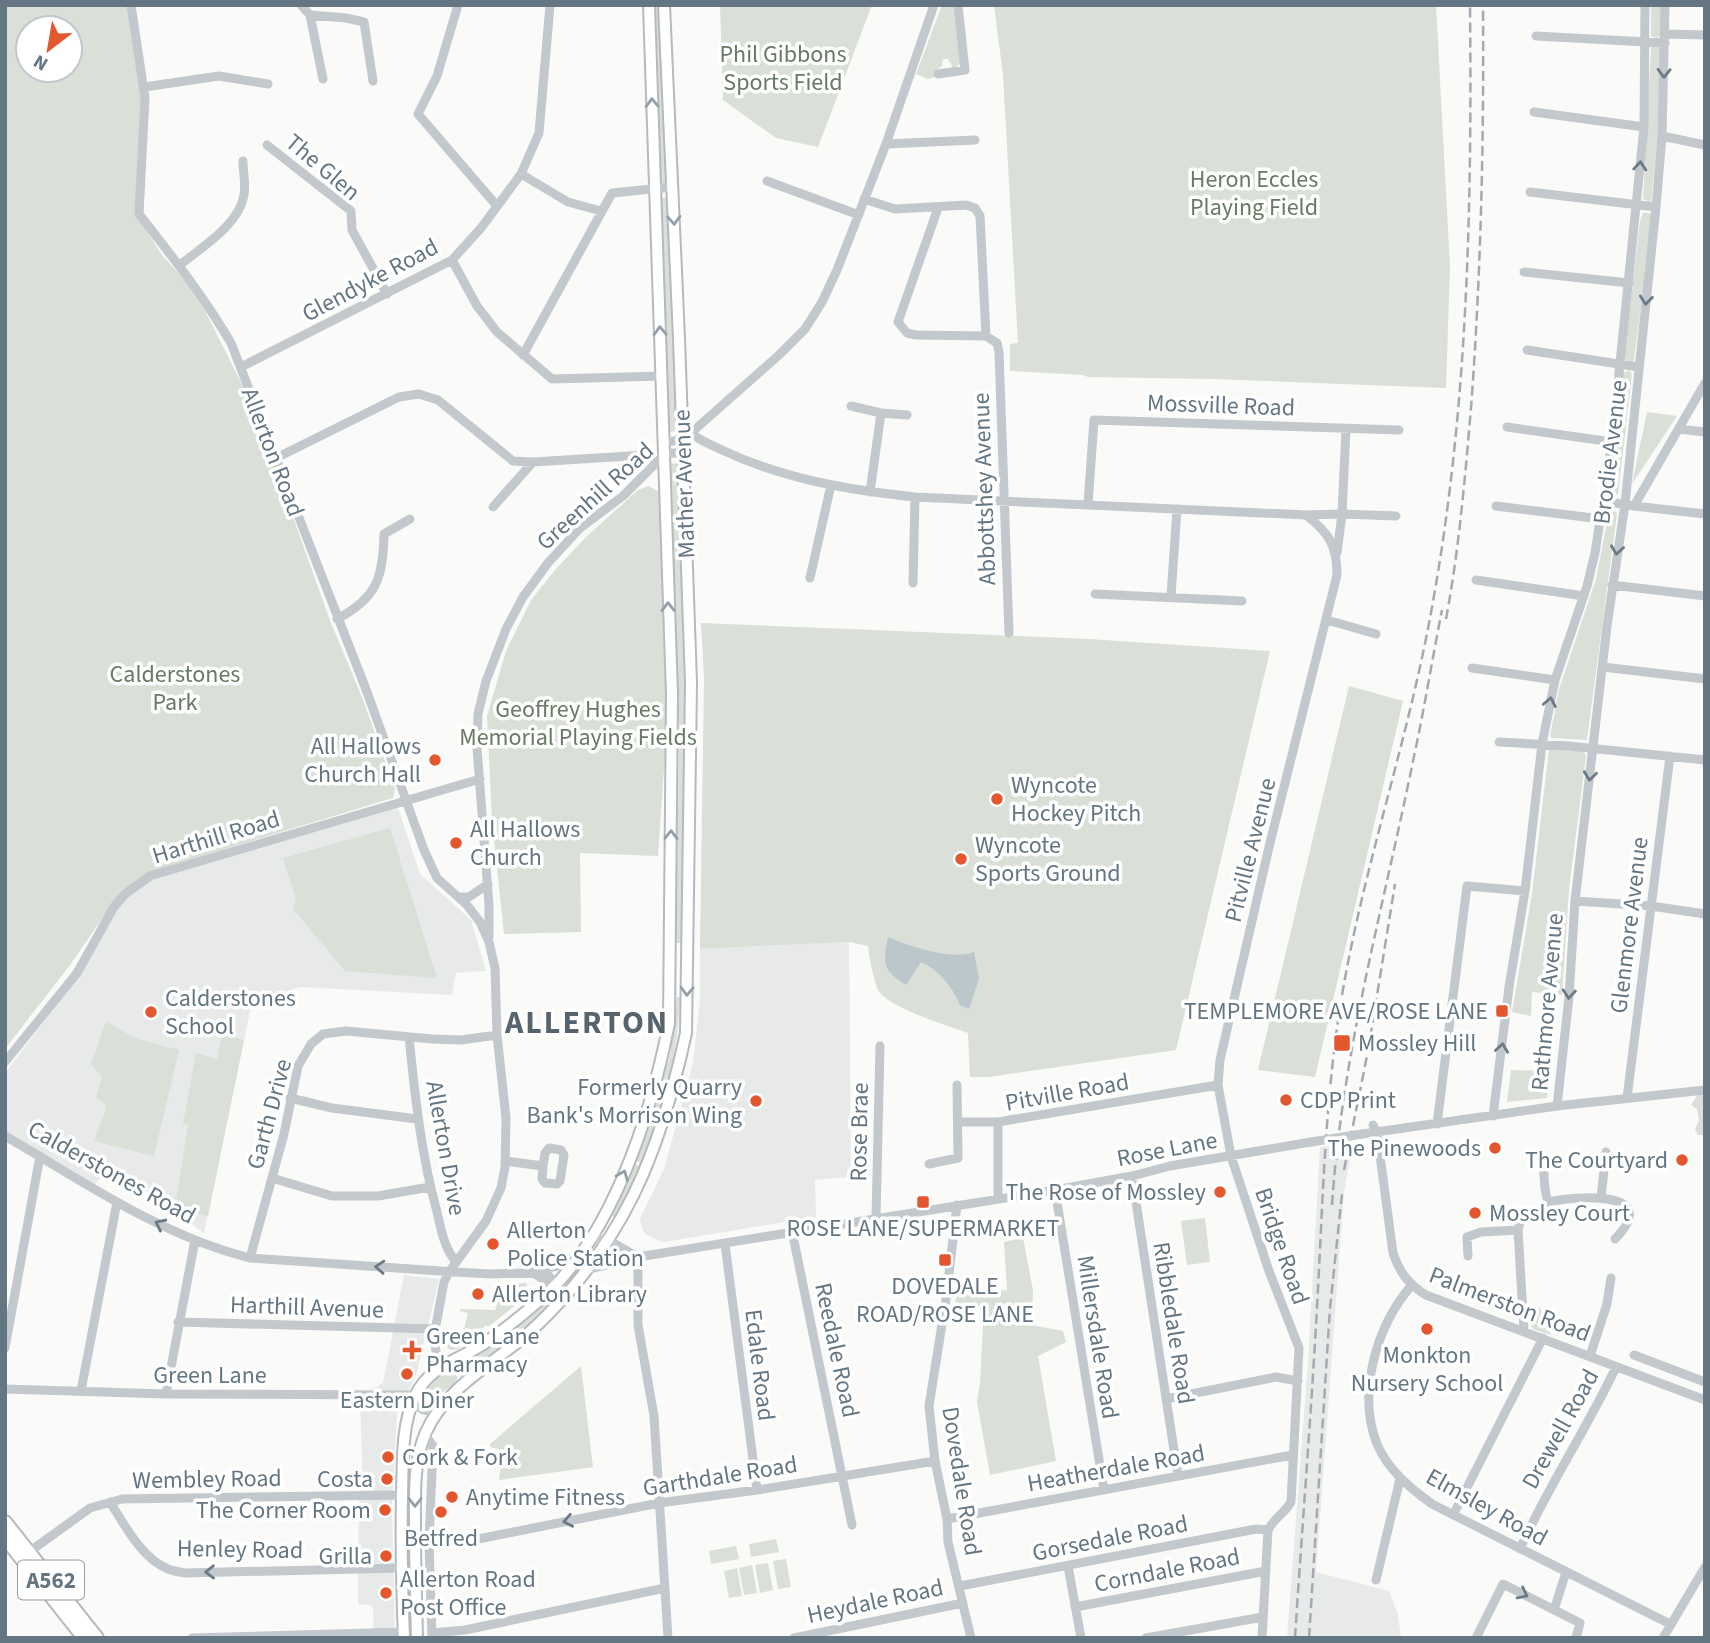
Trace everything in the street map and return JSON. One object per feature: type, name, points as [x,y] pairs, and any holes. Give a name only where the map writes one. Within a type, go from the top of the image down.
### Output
[{"type":"highway","name":"A562","points":[[5,1522],[97,1638]]},
{"type":"highway","name":"A562","points":[[5,1538],[84,1638]]},
{"type":"main road","name":"Mather Avenue","points":[[402,1495],[402,1457],[407,1419],[420,1386],[438,1367],[488,1341],[538,1302],[572,1264],[592,1235],[619,1187],[643,1126],[659,1072],[669,1023],[672,694],[649,5]]},
{"type":"main road","name":"Mather Avenue","points":[[425,1435],[440,1409],[529,1333],[568,1294],[607,1245],[638,1187],[660,1132],[675,1083],[685,1033],[691,683],[685,441],[664,5]]},
{"type":"main road","points":[[670,962],[688,963]]},
{"type":"main road","points":[[417,1638],[415,1473],[425,1435]]},
{"type":"main road","points":[[402,1495],[400,1568],[403,1635]]},
{"type":"street","name":"Allerton Road","points":[[131,5],[145,98],[139,214],[180,265],[231,343],[408,800],[424,850],[437,877],[480,922],[489,942],[495,968],[497,1035],[506,1118],[505,1161],[500,1188],[486,1221],[444,1282],[435,1329],[438,1367]]},
{"type":"street","points":[[301,5],[310,15],[323,79]]},
{"type":"street","points":[[458,5],[437,76],[418,114],[497,206]]},
{"type":"street","name":"Glendyke Road","points":[[241,367],[452,260],[521,174],[539,133],[550,5]]},
{"type":"street","points":[[685,441],[779,355],[804,328],[827,291],[886,144],[933,5]]},
{"type":"street","points":[[945,61],[942,73],[965,70],[958,5]]},
{"type":"street","name":"Brodie Avenue","points":[[1493,1116],[1509,987],[1525,891],[1542,744],[1555,680],[1584,596],[1601,519],[1612,442],[1644,127],[1645,5]]},
{"type":"street","name":"Brodie Avenue","points":[[1575,901],[1612,585],[1629,505],[1639,367],[1657,207],[1662,136],[1665,5]]},
{"type":"street","points":[[310,15],[364,22],[373,81]]},
{"type":"street","points":[[1536,36],[1646,43],[1705,35]]},
{"type":"street","points":[[144,88],[219,76],[268,84]]},
{"type":"street","points":[[1534,112],[1644,127]]},
{"type":"street","points":[[1662,136],[1705,145]]},
{"type":"street","points":[[886,144],[975,140]]},
{"type":"street","name":"The Glen","points":[[267,145],[351,211],[352,230],[387,294]]},
{"type":"street","points":[[180,265],[222,230],[238,212],[244,193],[243,161]]},
{"type":"street","points":[[521,174],[568,202],[601,211]]},
{"type":"street","points":[[767,181],[859,215]]},
{"type":"street","points":[[523,355],[612,192],[672,187]]},
{"type":"street","points":[[1530,192],[1657,207]]},
{"type":"street","points":[[864,200],[895,209],[966,205],[975,208],[980,216],[986,336],[916,335],[907,333],[898,322],[938,208]]},
{"type":"street","points":[[452,260],[477,306],[497,332],[552,379],[662,376]]},
{"type":"street","points":[[1524,272],[1629,283]]},
{"type":"street","name":"Abbottshey Avenue","points":[[986,336],[998,343],[1009,634]]},
{"type":"street","points":[[1527,350],[1639,367]]},
{"type":"street","points":[[1629,505],[1679,429],[1705,383]]},
{"type":"street","points":[[276,458],[399,397],[419,394],[438,400],[513,460],[533,462],[662,452]]},
{"type":"street","points":[[851,406],[881,413],[907,415]]},
{"type":"street","points":[[870,492],[881,413]]},
{"type":"street","name":"Mossville Road","points":[[1088,504],[1094,420],[1346,429]]},
{"type":"street","points":[[1507,427],[1612,442]]},
{"type":"street","points":[[1342,514],[1346,429],[1399,430]]},
{"type":"street","points":[[1679,429],[1705,432]]},
{"type":"street","points":[[685,441],[831,485],[915,497],[1396,516]]},
{"type":"street","name":"Greenhill Road","points":[[489,942],[478,714],[486,681],[506,629],[523,597],[548,563],[579,529],[623,496],[662,452],[685,441]]},
{"type":"street","points":[[493,507],[533,462]]},
{"type":"street","points":[[810,578],[831,485]]},
{"type":"street","points":[[913,583],[915,497]]},
{"type":"street","points":[[1603,501],[1705,514]]},
{"type":"street","points":[[1496,506],[1601,519]]},
{"type":"street","points":[[1171,596],[1177,509]]},
{"type":"street","points":[[1306,514],[1328,536],[1337,554]]},
{"type":"street","name":"Pitville Avenue","points":[[1231,1156],[1218,1085],[1220,1060],[1263,874],[1327,620],[1337,575],[1342,514]]},
{"type":"street","points":[[337,619],[359,608],[369,596],[382,566],[384,534],[410,519]]},
{"type":"street","points":[[1476,580],[1584,596]]},
{"type":"street","points":[[1612,585],[1705,596]]},
{"type":"street","points":[[1095,594],[1241,600]]},
{"type":"street","points":[[1327,620],[1376,634]]},
{"type":"street","points":[[1603,667],[1705,679]]},
{"type":"street","points":[[1472,668],[1555,680]]},
{"type":"street","points":[[1499,742],[1705,760]]},
{"type":"street","name":"Glenmore Avenue","points":[[1627,1098],[1671,756]]},
{"type":"street","name":"Harthill Road","points":[[5,1062],[77,973],[114,908],[125,894],[150,876],[480,779]]},
{"type":"street","points":[[458,897],[469,897],[488,884]]},
{"type":"street","points":[[1437,1124],[1467,886],[1525,891]]},
{"type":"street","points":[[1575,901],[1651,906],[1705,914]]},
{"type":"street","name":"Rathmore Avenue","points":[[1556,1106],[1570,992],[1575,901]]},
{"type":"street","name":"Garth Drive","points":[[250,1258],[298,1066],[311,1044],[323,1034],[346,1031],[461,1040],[497,1035]]},
{"type":"street","name":"Allerton Drive","points":[[409,1037],[417,1119],[430,1187],[444,1239],[456,1262]]},
{"type":"street","name":"Rose Brae","points":[[876,1218],[880,1046]]},
{"type":"street","points":[[929,1164],[958,1158],[957,1085]]},
{"type":"street","name":"Pitville Road","points":[[998,1199],[998,1122],[1218,1085]]},
{"type":"street","name":"Rose Lane","points":[[590,1269],[638,1257],[1055,1190],[1170,1166],[1363,1134],[1375,1129],[1437,1124],[1556,1106],[1705,1090]]},
{"type":"street","points":[[290,1098],[332,1108],[417,1119]]},
{"type":"street","points":[[959,1122],[998,1122]]},
{"type":"street","name":"Palmerston Road","points":[[1375,1129],[1393,1253],[1399,1271],[1411,1286],[1426,1295],[1705,1400]]},
{"type":"street","name":"Calderstones Road","points":[[5,1136],[117,1202],[195,1240],[227,1252],[250,1258],[449,1272]]},
{"type":"street","points":[[1601,1198],[1606,1152]]},
{"type":"street","points":[[5,1348],[40,1156]]},
{"type":"street","name":"Bridge Road","points":[[1231,1156],[1269,1271],[1299,1348],[1298,1381]]},
{"type":"street","points":[[1545,1158],[1543,1179],[1548,1202]]},
{"type":"street","points":[[505,1161],[543,1166]]},
{"type":"street","name":"Ribbledale Road","points":[[1132,1176],[1178,1476]]},
{"type":"street","points":[[272,1178],[332,1196],[378,1196],[430,1187]]},
{"type":"street","name":"Millersdale Road","points":[[1055,1190],[1104,1490]]},
{"type":"street","points":[[1524,1331],[1518,1230],[1520,1219],[1527,1214],[1540,1213],[1548,1202],[1567,1198],[1601,1198],[1622,1202],[1628,1206],[1630,1213],[1628,1222],[1615,1239]]},
{"type":"street","points":[[81,1391],[117,1202]]},
{"type":"street","name":"Dovedale Road","points":[[957,1205],[929,1406],[935,1461],[947,1519],[948,1542],[971,1638]]},
{"type":"street","points":[[1468,1256],[1467,1237],[1480,1232],[1518,1230]]},
{"type":"street","name":"Reedale Road","points":[[792,1231],[852,1525]]},
{"type":"street","points":[[592,1235],[607,1245],[615,1244],[638,1257],[638,1325],[654,1416],[668,1638]]},
{"type":"street","points":[[166,1394],[195,1240]]},
{"type":"street","name":"Edale Road","points":[[725,1244],[757,1490]]},
{"type":"street","points":[[449,1272],[532,1272],[572,1264]]},
{"type":"street","points":[[532,1272],[544,1282],[555,1284],[568,1294]]},
{"type":"street","points":[[1590,1356],[1607,1304],[1611,1278]]},
{"type":"street","name":"Elmsley Road","points":[[1411,1286],[1397,1303],[1382,1336],[1370,1387],[1373,1430],[1378,1446],[1400,1479],[1432,1504],[1670,1624]]},
{"type":"street","name":"Harthill Avenue","points":[[178,1322],[435,1329]]},
{"type":"street","points":[[1453,1515],[1543,1338]]},
{"type":"street","points":[[1634,1355],[1705,1382]]},
{"type":"street","points":[[450,1362],[461,1367],[466,1378],[465,1385]]},
{"type":"street","name":"Drewell Road","points":[[1520,1549],[1536,1513],[1592,1416],[1616,1367]]},
{"type":"street","points":[[1664,1385],[1670,1369]]},
{"type":"street","points":[[1167,1399],[1276,1377],[1298,1381],[1291,1502],[1268,1530],[1262,1638]]},
{"type":"street","name":"Green Lane","points":[[5,1389],[166,1394],[407,1395],[414,1398],[416,1405],[423,1410],[440,1409]]},
{"type":"street","points":[[425,1435],[433,1446],[429,1542],[432,1635],[665,1588]]},
{"type":"street","name":"Heatherdale Road","points":[[947,1519],[1292,1455]]},
{"type":"street","name":"Garthdale Road","points":[[415,1541],[474,1540],[659,1503],[935,1461]]},
{"type":"street","points":[[1376,1580],[1400,1479]]},
{"type":"street","name":"Wembley Road","points":[[29,1552],[90,1508],[110,1502],[147,1498],[402,1495]]},
{"type":"street","name":"Henley Road","points":[[110,1502],[137,1542],[153,1560],[168,1569],[185,1573],[400,1568]]},
{"type":"street","name":"Gorsedale Road","points":[[960,1586],[1256,1530],[1268,1530]]},
{"type":"street","points":[[1068,1566],[1081,1638]]},
{"type":"street","points":[[1663,1638],[1705,1567]]},
{"type":"street","name":"Corndale Road","points":[[1075,1607],[1266,1571]]},
{"type":"street","points":[[1554,1609],[1566,1572]]},
{"type":"street","points":[[1476,1638],[1503,1584],[1580,1623],[1576,1638]]},
{"type":"street","name":"Heydale Road","points":[[794,1638],[963,1603]]},
{"type":"street","points":[[1146,1638],[1263,1617]]},
{"type":"street","points":[[192,1638],[403,1635]]},
{"type":"shaded area","name":"Calderstones School","points":[[398,808],[420,874],[471,920],[486,971],[456,973],[452,995],[300,987],[252,1002],[204,1233],[110,1166],[92,1188],[5,1135],[5,1073],[78,977],[126,896],[149,881]]},
{"type":"shaded area","points":[[888,937],[943,954],[974,952],[979,979],[969,1009],[960,1005],[949,985],[928,965],[921,962],[906,985],[892,975],[885,960]]},
{"type":"shaded area","points":[[849,942],[851,1177],[815,1180],[816,1217],[663,1242],[647,1235],[640,1219],[664,1169],[693,1063],[700,1000],[700,949]]},
{"type":"shaded area","points":[[1353,1143],[1344,1192],[1316,1572],[1389,1591],[1398,1615],[1401,1638],[1287,1638],[1308,1362],[1320,1147]]},
{"type":"shaded area","points":[[404,1275],[439,1279],[416,1376],[397,1414],[392,1503],[395,1638],[374,1638],[373,1606],[358,1604],[359,1500],[363,1490],[360,1397],[383,1383]]},
{"type":"green space","name":"Calderstones Park","points":[[5,5],[129,5],[144,101],[135,212],[162,255],[181,276],[204,309],[253,406],[331,623],[362,697],[395,789],[393,798],[150,872],[111,906],[70,965],[5,1049]]},
{"type":"green space","points":[[653,5],[663,5],[669,184],[660,185]]},
{"type":"green space","name":"Phil Gibbons Sports Field","points":[[720,5],[872,5],[818,147],[776,138],[723,100]]},
{"type":"green space","points":[[942,5],[954,7],[961,64],[953,68],[948,59],[943,59],[942,66],[935,71],[936,77],[928,79],[916,74]]},
{"type":"green space","name":"Heron Eccles Playing Field","points":[[994,5],[1436,5],[1450,267],[1446,388],[1088,377],[1010,371],[1010,344],[1018,343],[1003,75]]},
{"type":"green space","points":[[1651,5],[1661,5],[1661,35],[1657,38],[1651,36]]},
{"type":"green space","points":[[1653,45],[1660,48],[1658,132],[1651,202],[1643,199]]},
{"type":"green space","points":[[669,198],[678,431],[668,432],[660,200]]},
{"type":"green space","points":[[1643,213],[1653,215],[1634,360],[1631,363],[1624,359]]},
{"type":"green space","points":[[1629,370],[1632,374],[1618,494],[1614,496],[1609,492],[1623,373]]},
{"type":"green space","points":[[1647,412],[1677,416],[1632,484]]},
{"type":"green space","points":[[679,463],[686,643],[687,823],[682,943],[676,943],[679,741],[669,464]]},
{"type":"green space","name":"Geoffrey Hughes Memorial Playing Fields","points":[[649,486],[659,492],[667,725],[658,856],[580,853],[581,932],[504,934],[492,820],[487,716],[506,651],[531,600],[555,570],[586,537],[638,490]]},
{"type":"green space","points":[[1609,511],[1615,511],[1617,514],[1587,740],[1552,738],[1550,736],[1559,689],[1596,579]]},
{"type":"green space","name":"Wyncote Sports Ground","points":[[701,623],[1089,639],[1270,651],[1176,1050],[989,1077],[970,1077],[968,1033],[905,1009],[884,997],[876,986],[868,946],[849,942],[700,949],[704,679]]},
{"type":"green space","points":[[1349,686],[1403,701],[1315,1077],[1258,1070]]},
{"type":"green space","points":[[1549,749],[1583,751],[1586,756],[1569,889],[1562,995],[1532,992],[1531,1016],[1512,1012],[1532,894]]},
{"type":"green space","points":[[390,828],[437,978],[345,971],[293,909],[296,900],[283,858]]},
{"type":"green space","points":[[677,997],[680,997],[679,1019],[673,1061],[663,1103],[643,1164],[634,1160],[669,1060]]},
{"type":"green space","points":[[106,1021],[134,1038],[179,1050],[154,1156],[94,1141],[107,1106],[96,1097],[102,1077],[91,1064]]},
{"type":"green space","points":[[222,1035],[244,1040],[208,1216],[175,1209],[188,1125],[183,1124],[196,1053],[217,1059]]},
{"type":"green space","points":[[1511,1070],[1549,1071],[1547,1098],[1507,1102]]},
{"type":"green space","points":[[1705,1084],[1705,1135],[1698,1135],[1695,1130],[1699,1120],[1697,1109],[1691,1105]]},
{"type":"green space","points":[[632,1163],[642,1167],[616,1218],[609,1214]]},
{"type":"green space","points":[[1205,1218],[1210,1262],[1187,1265],[1181,1221]]},
{"type":"green space","points":[[1023,1238],[1033,1290],[1032,1325],[1063,1331],[1066,1342],[1038,1356],[1056,1461],[990,1475],[977,1402],[984,1307],[955,1302],[957,1296],[1007,1290],[1004,1242]]},
{"type":"green space","points":[[526,1283],[528,1295],[488,1327],[486,1325],[458,1349],[451,1350],[444,1346],[462,1337],[468,1313],[460,1309],[495,1310],[498,1285]]},
{"type":"green space","points":[[541,1303],[550,1307],[480,1367],[472,1357]]},
{"type":"green space","points":[[1540,1308],[1551,1335],[1533,1329],[1529,1320],[1529,1309]]},
{"type":"green space","points":[[581,1366],[593,1467],[499,1480],[503,1450],[490,1447],[490,1444]]},
{"type":"green space","points":[[449,1368],[457,1375],[457,1383],[444,1391],[433,1405],[423,1404],[420,1398],[425,1389]]},
{"type":"green space","points":[[776,1539],[779,1552],[751,1557],[749,1544]]},
{"type":"green space","points":[[736,1546],[739,1559],[711,1564],[709,1551]]},
{"type":"green space","points":[[786,1559],[791,1587],[778,1589],[773,1561]]},
{"type":"green space","points":[[768,1563],[773,1590],[760,1593],[755,1565]]},
{"type":"green space","points":[[752,1565],[757,1593],[744,1595],[739,1568]]},
{"type":"green space","points":[[737,1568],[742,1596],[729,1598],[724,1571]]},
{"type":"railway","points":[[1295,1638],[1326,1142],[1335,1043],[1354,933],[1421,662],[1444,533],[1453,458],[1468,232],[1470,5]]},
{"type":"railway","points":[[1446,619],[1455,567],[1471,408],[1481,207],[1483,5]]},
{"type":"railway","points":[[1332,1205],[1337,1148],[1354,1037],[1417,742],[1442,610]]},
{"type":"railway","points":[[1344,1170],[1368,1051],[1395,884]]},
{"type":"railway","points":[[1309,1638],[1330,1308],[1342,1194]]},
{"type":"place","name":"All Hallows Church Hall","points":[[435,760]]},
{"type":"place","name":"Wyncote Hockey Pitch","points":[[997,799]]},
{"type":"place","name":"All Hallows Church","points":[[456,843]]},
{"type":"place","name":"Wyncote Sports Ground","points":[[961,859]]},
{"type":"place","name":"TEMPLEMORE AVE/ROSE LANE","points":[[1502,1011]]},
{"type":"place","name":"Calderstones School","points":[[151,1012]]},
{"type":"place","name":"Mossley Hill","points":[[1342,1043]]},
{"type":"place","name":"CDP Print","points":[[1286,1100]]},
{"type":"place","name":"Formerly Quarry Bank's Morrison Wing","points":[[756,1101]]},
{"type":"place","name":"The Pinewoods","points":[[1495,1148]]},
{"type":"place","name":"The Courtyard","points":[[1682,1160]]},
{"type":"place","name":"The Rose of Mossley","points":[[1220,1192]]},
{"type":"place","name":"ROSE LANE/SUPERMARKET","points":[[923,1202]]},
{"type":"place","name":"Mossley Court","points":[[1475,1213]]},
{"type":"place","name":"Allerton Police Station","points":[[493,1244]]},
{"type":"place","name":"DOVEDALE ROAD/ROSE LANE","points":[[945,1260]]},
{"type":"place","name":"Allerton Library","points":[[478,1294]]},
{"type":"place","name":"Monkton Nursery School","points":[[1427,1329]]},
{"type":"place","name":"Green Lane Pharmacy","points":[[412,1350]]},
{"type":"place","name":"Eastern Diner","points":[[407,1374]]},
{"type":"place","name":"Cork & Fork","points":[[388,1457]]},
{"type":"place","name":"Costa","points":[[387,1479]]},
{"type":"place","name":"Anytime Fitness","points":[[452,1497]]},
{"type":"place","name":"The Corner Room","points":[[385,1510]]},
{"type":"place","name":"Betfred","points":[[441,1512]]},
{"type":"place","name":"Grilla","points":[[386,1556]]},
{"type":"place","name":"Allerton Road Post Office","points":[[386,1593]]},
{"type":"district","name":"ALLERTON","points":[[587,1022]]}]
